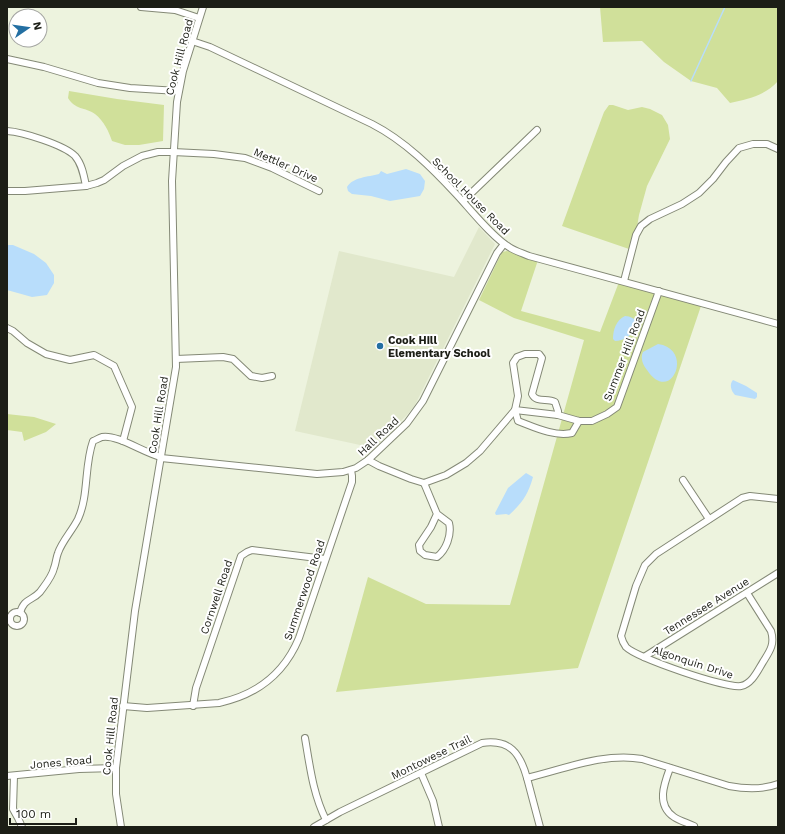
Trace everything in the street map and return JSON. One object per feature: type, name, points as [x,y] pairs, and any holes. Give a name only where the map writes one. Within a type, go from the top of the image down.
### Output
[{"type":"street","points":[[141,7],[175,10],[199,18]]},
{"type":"street","name":"Cook Hill Road","points":[[120,827],[116,794],[116,768],[123,706],[136,611],[174,386],[176,359],[172,195],[173,152],[178,92],[203,7]]},
{"type":"street","name":"School House Road","points":[[192,41],[199,42],[383,129],[412,151],[504,244],[513,250],[529,256],[778,324]]},
{"type":"street","points":[[7,59],[44,67],[98,83],[130,88],[178,92]]},
{"type":"street","points":[[463,201],[537,130]]},
{"type":"street","points":[[7,131],[35,138],[66,150],[75,156],[79,163],[86,186]]},
{"type":"street","points":[[624,281],[636,235],[641,226],[650,219],[682,204],[699,192],[714,179],[726,162],[739,148],[753,144],[767,144],[778,149]]},
{"type":"street","name":"Mettler Drive","points":[[7,191],[78,188],[104,180],[123,166],[142,156],[158,152],[173,152],[210,153],[245,158],[272,168],[319,191]]},
{"type":"street","name":"Hall Road","points":[[20,613],[22,606],[26,601],[38,594],[49,579],[54,570],[58,553],[79,517],[85,490],[89,453],[93,441],[102,437],[112,437],[148,453],[161,457],[317,474],[337,473],[351,470],[368,460],[407,424],[423,401],[497,253],[504,244]]},
{"type":"street","name":"Summer Hill Road","points":[[515,410],[558,415],[579,421],[592,421],[607,414],[617,407],[658,291]]},
{"type":"street","points":[[7,328],[27,343],[46,354],[70,360],[94,355],[114,366],[132,407],[123,441]]},
{"type":"street","points":[[558,415],[555,402],[551,400],[538,400],[534,398],[532,394],[542,364],[542,358],[539,354],[525,354],[517,357],[513,364],[518,396],[515,410],[518,421],[541,430],[565,434],[572,433],[579,421]]},
{"type":"street","points":[[176,359],[223,357],[233,360],[251,376],[262,378],[272,376]]},
{"type":"street","points":[[368,460],[385,469],[424,483],[446,475],[466,463],[480,451],[515,410]]},
{"type":"street","name":"Summerwood Road","points":[[123,706],[147,708],[219,703],[240,697],[262,686],[270,680],[295,648],[299,638],[352,482],[351,470]]},
{"type":"street","points":[[683,480],[709,519]]},
{"type":"street","points":[[424,483],[437,514],[449,523],[450,529],[444,552],[436,557],[425,555],[420,551],[419,544],[431,527],[437,514]]},
{"type":"street","name":"Algonquin Drive","points":[[747,593],[771,631],[773,645],[753,678],[748,683],[741,686],[732,686],[684,672],[644,657],[626,647],[623,642],[621,636],[636,586],[645,565],[656,554],[742,498],[750,496],[778,499]]},
{"type":"street","name":"Cornwell Road","points":[[193,706],[196,688],[241,556],[252,550],[326,559]]},
{"type":"street","name":"Tennessee Avenue","points":[[644,657],[778,572]]},
{"type":"street","points":[[305,738],[312,785],[326,820]]},
{"type":"street","name":"Montowese Trail","points":[[314,827],[482,743],[493,741],[505,744],[516,752],[523,764],[540,827]]},
{"type":"street","points":[[528,778],[614,757],[628,757],[729,786],[742,788],[762,788],[778,784]]},
{"type":"street","name":"Jones Road","points":[[7,776],[79,769],[116,768]]},
{"type":"street","points":[[670,768],[663,788],[663,800],[667,809],[674,817],[694,826]]},
{"type":"street","points":[[421,773],[433,801],[439,827]]},
{"type":"street","points":[[14,776],[10,809],[18,818],[22,827]]},
{"type":"shaded area","name":"Cook Hill Elementary School","points":[[479,227],[495,244],[415,405],[407,415],[374,448],[295,431],[339,251],[454,277]]},
{"type":"green space","points":[[600,7],[778,7],[778,81],[762,93],[730,103],[717,88],[691,81],[664,62],[642,41],[603,42]]},
{"type":"green space","points":[[69,91],[164,105],[163,141],[139,145],[125,145],[112,141],[106,127],[95,114],[74,105],[71,102],[68,98]]},
{"type":"green space","points":[[609,105],[628,110],[642,107],[662,115],[668,125],[670,139],[647,186],[637,227],[629,249],[562,226],[604,112]]},
{"type":"green space","points":[[507,251],[538,260],[521,311],[600,332],[619,282],[701,306],[578,668],[336,692],[368,577],[426,604],[510,605],[584,340],[514,318],[479,300],[502,252]]},
{"type":"green space","points":[[7,414],[34,417],[56,424],[46,432],[24,441],[22,432],[7,430]]},
{"type":"water","points":[[406,169],[420,174],[425,181],[424,189],[420,196],[390,201],[371,196],[352,194],[348,191],[347,187],[357,179],[379,174],[381,171],[387,174]]},
{"type":"water","points":[[7,245],[13,245],[34,254],[46,263],[54,275],[54,283],[47,295],[32,297],[7,290]]},
{"type":"water","points":[[625,316],[636,321],[635,329],[632,334],[627,337],[615,341],[613,339],[616,326],[619,320]]},
{"type":"water","points":[[658,344],[669,348],[675,355],[677,364],[671,379],[664,382],[656,379],[643,364],[642,359],[643,352]]},
{"type":"water","points":[[733,380],[757,393],[757,397],[755,399],[735,395],[731,388],[731,383]]},
{"type":"water","points":[[526,473],[533,477],[529,489],[518,507],[509,515],[496,515],[495,513],[508,488]]},
{"type":"waterway","points":[[691,81],[725,7]]},
{"type":"place","name":"Cook Hill Elementary School","points":[[380,346]]}]
